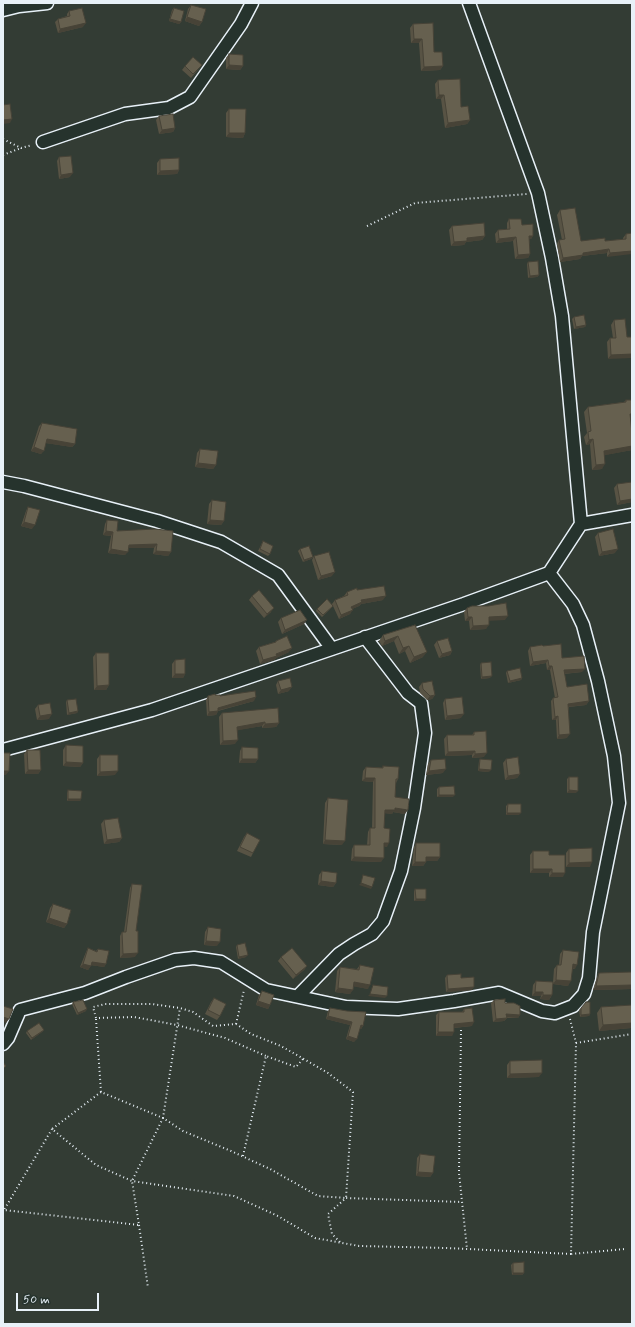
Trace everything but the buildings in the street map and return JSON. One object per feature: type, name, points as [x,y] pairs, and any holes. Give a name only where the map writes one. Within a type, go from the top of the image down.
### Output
[{"type":"street","points":[[3,10],[19,6],[47,3]]},
{"type":"street","points":[[43,142],[125,114],[169,108],[190,96],[241,24],[250,3]]},
{"type":"street","points":[[3,750],[152,710],[464,604],[549,573],[582,524],[562,316],[552,258],[538,193],[468,3]]},
{"type":"street","points":[[3,482],[24,486],[157,521],[221,542],[278,575],[332,648]]},
{"type":"street","points":[[582,524],[632,515]]},
{"type":"street","points":[[3,1044],[8,1038],[20,1010],[85,993],[175,960],[194,958],[221,962],[266,990],[346,1007],[398,1009],[499,993],[542,1011],[554,1014],[573,1006],[584,994],[588,978],[593,932],[619,803],[614,756],[598,681],[583,625],[573,604],[549,573]]},
{"type":"street","points":[[298,996],[339,954],[372,934],[383,921],[401,871],[414,808],[425,733],[421,702],[408,693],[365,637]]},
{"type":"path","points":[[3,139],[21,148]]},
{"type":"path","points":[[3,155],[43,142]]},
{"type":"path","points":[[366,226],[415,203],[538,193]]},
{"type":"path","points":[[236,1024],[246,978]]},
{"type":"path","points":[[101,1092],[96,1018],[92,1008],[105,1004],[152,1004],[180,1008],[193,1012],[213,1026],[236,1024],[251,1034],[281,1046],[328,1073],[353,1092],[346,1198],[328,1214],[332,1234],[341,1242]]},
{"type":"path","points":[[148,1288],[132,1181],[163,1118],[180,1008]]},
{"type":"path","points":[[568,1008],[576,1043],[571,1254]]},
{"type":"path","points":[[96,1018],[134,1017],[177,1025],[225,1038],[296,1067],[303,1059]]},
{"type":"path","points":[[461,1030],[460,1173],[467,1249]]},
{"type":"path","points":[[576,1043],[632,1034]]},
{"type":"path","points":[[243,1156],[266,1056]]},
{"type":"path","points":[[101,1092],[163,1118],[183,1131],[243,1156],[270,1169],[318,1196],[462,1202]]},
{"type":"path","points":[[101,1092],[52,1129],[4,1210],[139,1225]]},
{"type":"path","points":[[52,1129],[96,1165],[132,1181],[234,1196],[278,1216],[315,1238],[359,1246],[571,1254],[625,1249]]}]
